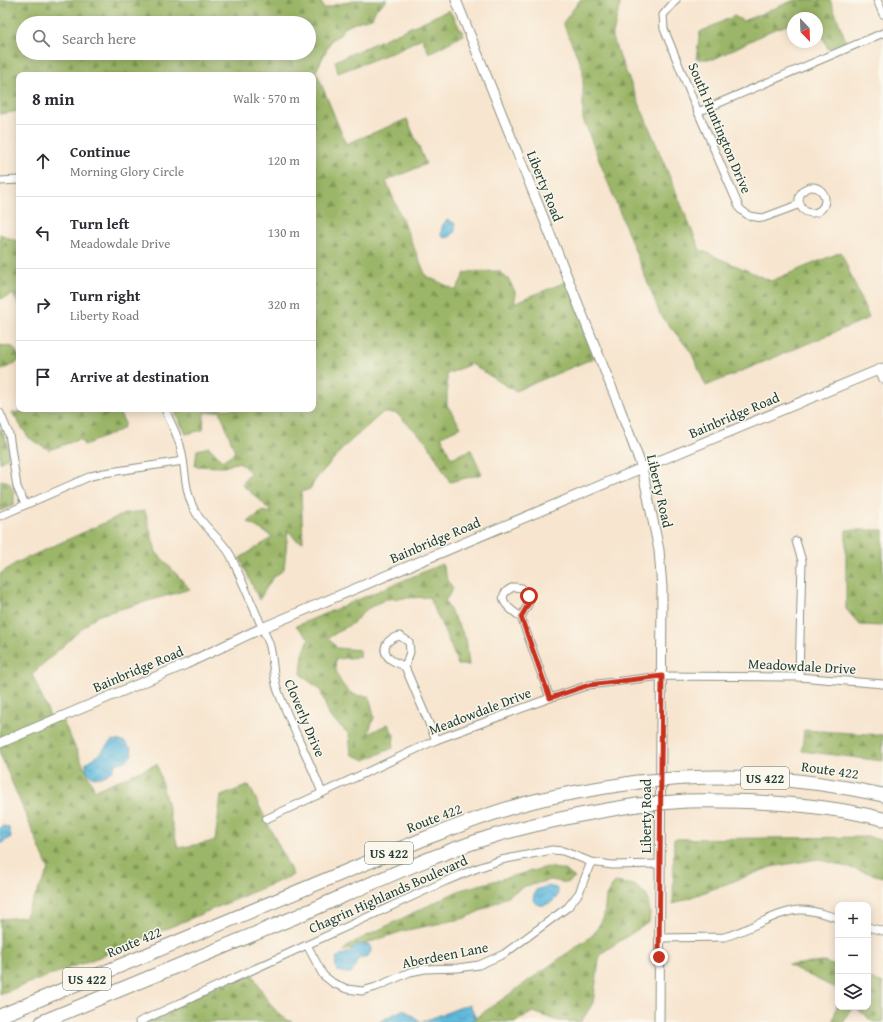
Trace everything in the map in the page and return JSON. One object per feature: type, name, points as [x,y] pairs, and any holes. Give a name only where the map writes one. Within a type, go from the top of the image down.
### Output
[{"type":"highway","name":"Route 422","points":[[0,1016],[426,838],[493,813],[527,803],[638,782],[713,776],[779,779],[844,787],[883,795]]},
{"type":"highway","name":"US 422","points":[[42,1022],[442,855],[489,837],[542,822],[637,805],[686,801],[726,800],[802,805],[879,818]]},
{"type":"street","name":"Liberty Road","points":[[456,0],[619,406],[642,468],[659,550],[662,588],[659,1022]]},
{"type":"street","name":"South Huntington Drive","points":[[676,0],[664,15],[664,29],[740,209],[749,216],[763,218],[800,204]]},
{"type":"street","points":[[877,0],[883,14]]},
{"type":"street","points":[[698,112],[883,33]]},
{"type":"street","points":[[0,181],[16,180]]},
{"type":"street","name":"Bainbridge Road","points":[[0,744],[186,664],[262,628],[881,369]]},
{"type":"street","points":[[881,369],[883,379]]},
{"type":"street","name":"Cloverly Drive","points":[[166,412],[181,448],[190,499],[195,512],[226,547],[231,556],[272,654],[272,670],[278,690],[322,793]]},
{"type":"street","points":[[0,413],[9,434],[17,487],[25,504]]},
{"type":"street","points":[[0,516],[91,476],[183,461]]},
{"type":"street","points":[[796,541],[802,561],[799,677]]},
{"type":"street","points":[[521,617],[550,698]]},
{"type":"street","points":[[404,667],[436,740]]},
{"type":"street","name":"Meadowdale Drive","points":[[266,819],[436,740],[589,685],[662,676],[799,677],[883,684]]},
{"type":"street","name":"Chagrin Highlands Boulevard","points":[[138,1022],[446,881],[501,860],[552,850],[563,851],[591,862],[617,865],[660,864]]},
{"type":"street","name":"Aberdeen Lane","points":[[307,945],[323,975],[333,983],[348,989],[362,991],[376,988],[410,972],[425,969],[458,968],[479,965],[504,954],[568,907],[579,892],[591,862]]},
{"type":"street","points":[[660,938],[724,937],[735,934],[788,911],[811,910],[835,917]]},
{"type":"street","points":[[871,928],[883,931]]},
{"type":"green space","points":[[0,0],[320,0],[324,9],[354,0],[387,0],[376,9],[372,18],[343,28],[340,35],[332,39],[316,71],[346,144],[407,119],[426,164],[386,181],[426,276],[456,290],[465,273],[477,271],[499,271],[509,280],[516,294],[514,303],[568,281],[599,356],[515,391],[471,364],[447,374],[447,405],[461,427],[441,436],[451,458],[471,450],[482,474],[450,482],[427,442],[396,413],[382,413],[344,447],[316,479],[310,489],[301,492],[303,542],[296,540],[288,530],[284,569],[272,579],[259,600],[240,558],[273,537],[248,522],[262,511],[272,513],[260,500],[242,485],[250,472],[239,462],[224,467],[195,466],[197,450],[209,447],[222,461],[235,452],[220,412],[316,412],[316,72],[16,72],[16,111],[0,114]]},
{"type":"green space","points":[[580,0],[621,0],[612,38],[700,250],[771,281],[841,252],[869,318],[706,386],[691,352],[660,314],[583,119],[583,69],[563,23]]},
{"type":"green space","points":[[795,0],[830,0],[846,41],[828,49],[823,37],[823,12],[787,12],[787,25],[770,31],[714,59],[696,59],[700,32],[734,16],[743,21]]},
{"type":"green space","points":[[449,10],[464,35],[429,53],[422,38],[391,53],[338,73],[335,61]]},
{"type":"green space","points":[[0,234],[16,241],[16,300],[13,294],[0,299]]},
{"type":"green space","points":[[0,345],[13,347],[16,352],[16,363],[0,371]]},
{"type":"green space","points":[[119,412],[125,423],[123,428],[112,434],[84,445],[80,439],[49,450],[29,438],[12,413]]},
{"type":"green space","points":[[212,412],[204,413],[203,430],[186,434],[175,413]]},
{"type":"green space","points":[[0,428],[7,442],[8,457],[0,463]]},
{"type":"green space","points":[[1,480],[9,482],[14,492],[14,505],[0,511]]},
{"type":"green space","points":[[145,511],[156,552],[190,589],[96,616],[32,674],[52,721],[61,717],[95,790],[157,764],[178,848],[215,841],[221,796],[249,785],[293,875],[102,956],[0,994],[0,919],[24,917],[49,870],[0,754],[0,574],[16,563],[126,513]]},
{"type":"green space","points":[[846,530],[883,530],[883,626],[860,625],[846,609]]},
{"type":"green space","points":[[442,564],[453,589],[445,601],[466,639],[469,665],[458,665],[429,597],[386,599],[367,609],[353,623],[328,638],[337,648],[360,650],[360,657],[336,659],[335,664],[339,679],[345,688],[356,695],[369,696],[374,717],[368,734],[388,724],[394,735],[393,748],[365,760],[351,754],[349,734],[329,716],[320,689],[301,674],[303,655],[309,638],[296,626]]},
{"type":"green space","points":[[804,730],[883,735],[883,761],[802,751]]},
{"type":"green space","points":[[870,837],[883,841],[883,877],[818,859],[771,867],[673,904],[674,839]]},
{"type":"green space","points":[[547,867],[565,870],[575,878],[567,883],[551,880],[525,886],[465,918],[403,931],[343,951],[350,944],[460,890]]},
{"type":"green space","points":[[615,882],[634,885],[647,895],[650,913],[649,922],[600,954],[593,1003],[581,1022],[558,1021],[533,1012],[515,1022],[470,1022],[593,935],[604,917],[606,896]]},
{"type":"green space","points":[[824,962],[835,966],[835,988],[788,965]]},
{"type":"green space","points":[[251,971],[263,993],[273,1007],[285,1019],[292,1022],[139,1022]]},
{"type":"green space","points":[[871,979],[883,983],[883,1022],[873,1022],[859,1010],[871,1010]]},
{"type":"green space","points":[[836,1010],[851,1010],[844,1022],[833,1021]]},
{"type":"water","points":[[448,220],[455,224],[455,230],[452,236],[444,238],[441,235],[442,229],[444,223]]},
{"type":"water","points":[[113,740],[125,742],[131,748],[132,755],[129,759],[122,763],[117,763],[108,774],[102,777],[94,778],[89,774],[86,763],[99,755]]},
{"type":"water","points":[[4,826],[9,828],[11,837],[0,844],[0,827]]},
{"type":"water","points":[[547,886],[556,888],[558,894],[556,899],[545,905],[535,903],[533,898],[536,890]]},
{"type":"water","points":[[361,944],[370,945],[371,951],[368,956],[357,960],[351,973],[337,971],[335,966],[337,957],[349,952],[354,947]]},
{"type":"water","points":[[470,1004],[476,1019],[470,1022],[421,1022]]},
{"type":"water","points":[[404,1009],[421,1022],[379,1022]]},
{"type":"route","points":[[529,596],[529,603],[521,617],[550,698],[589,685],[662,676],[659,957]]}]
